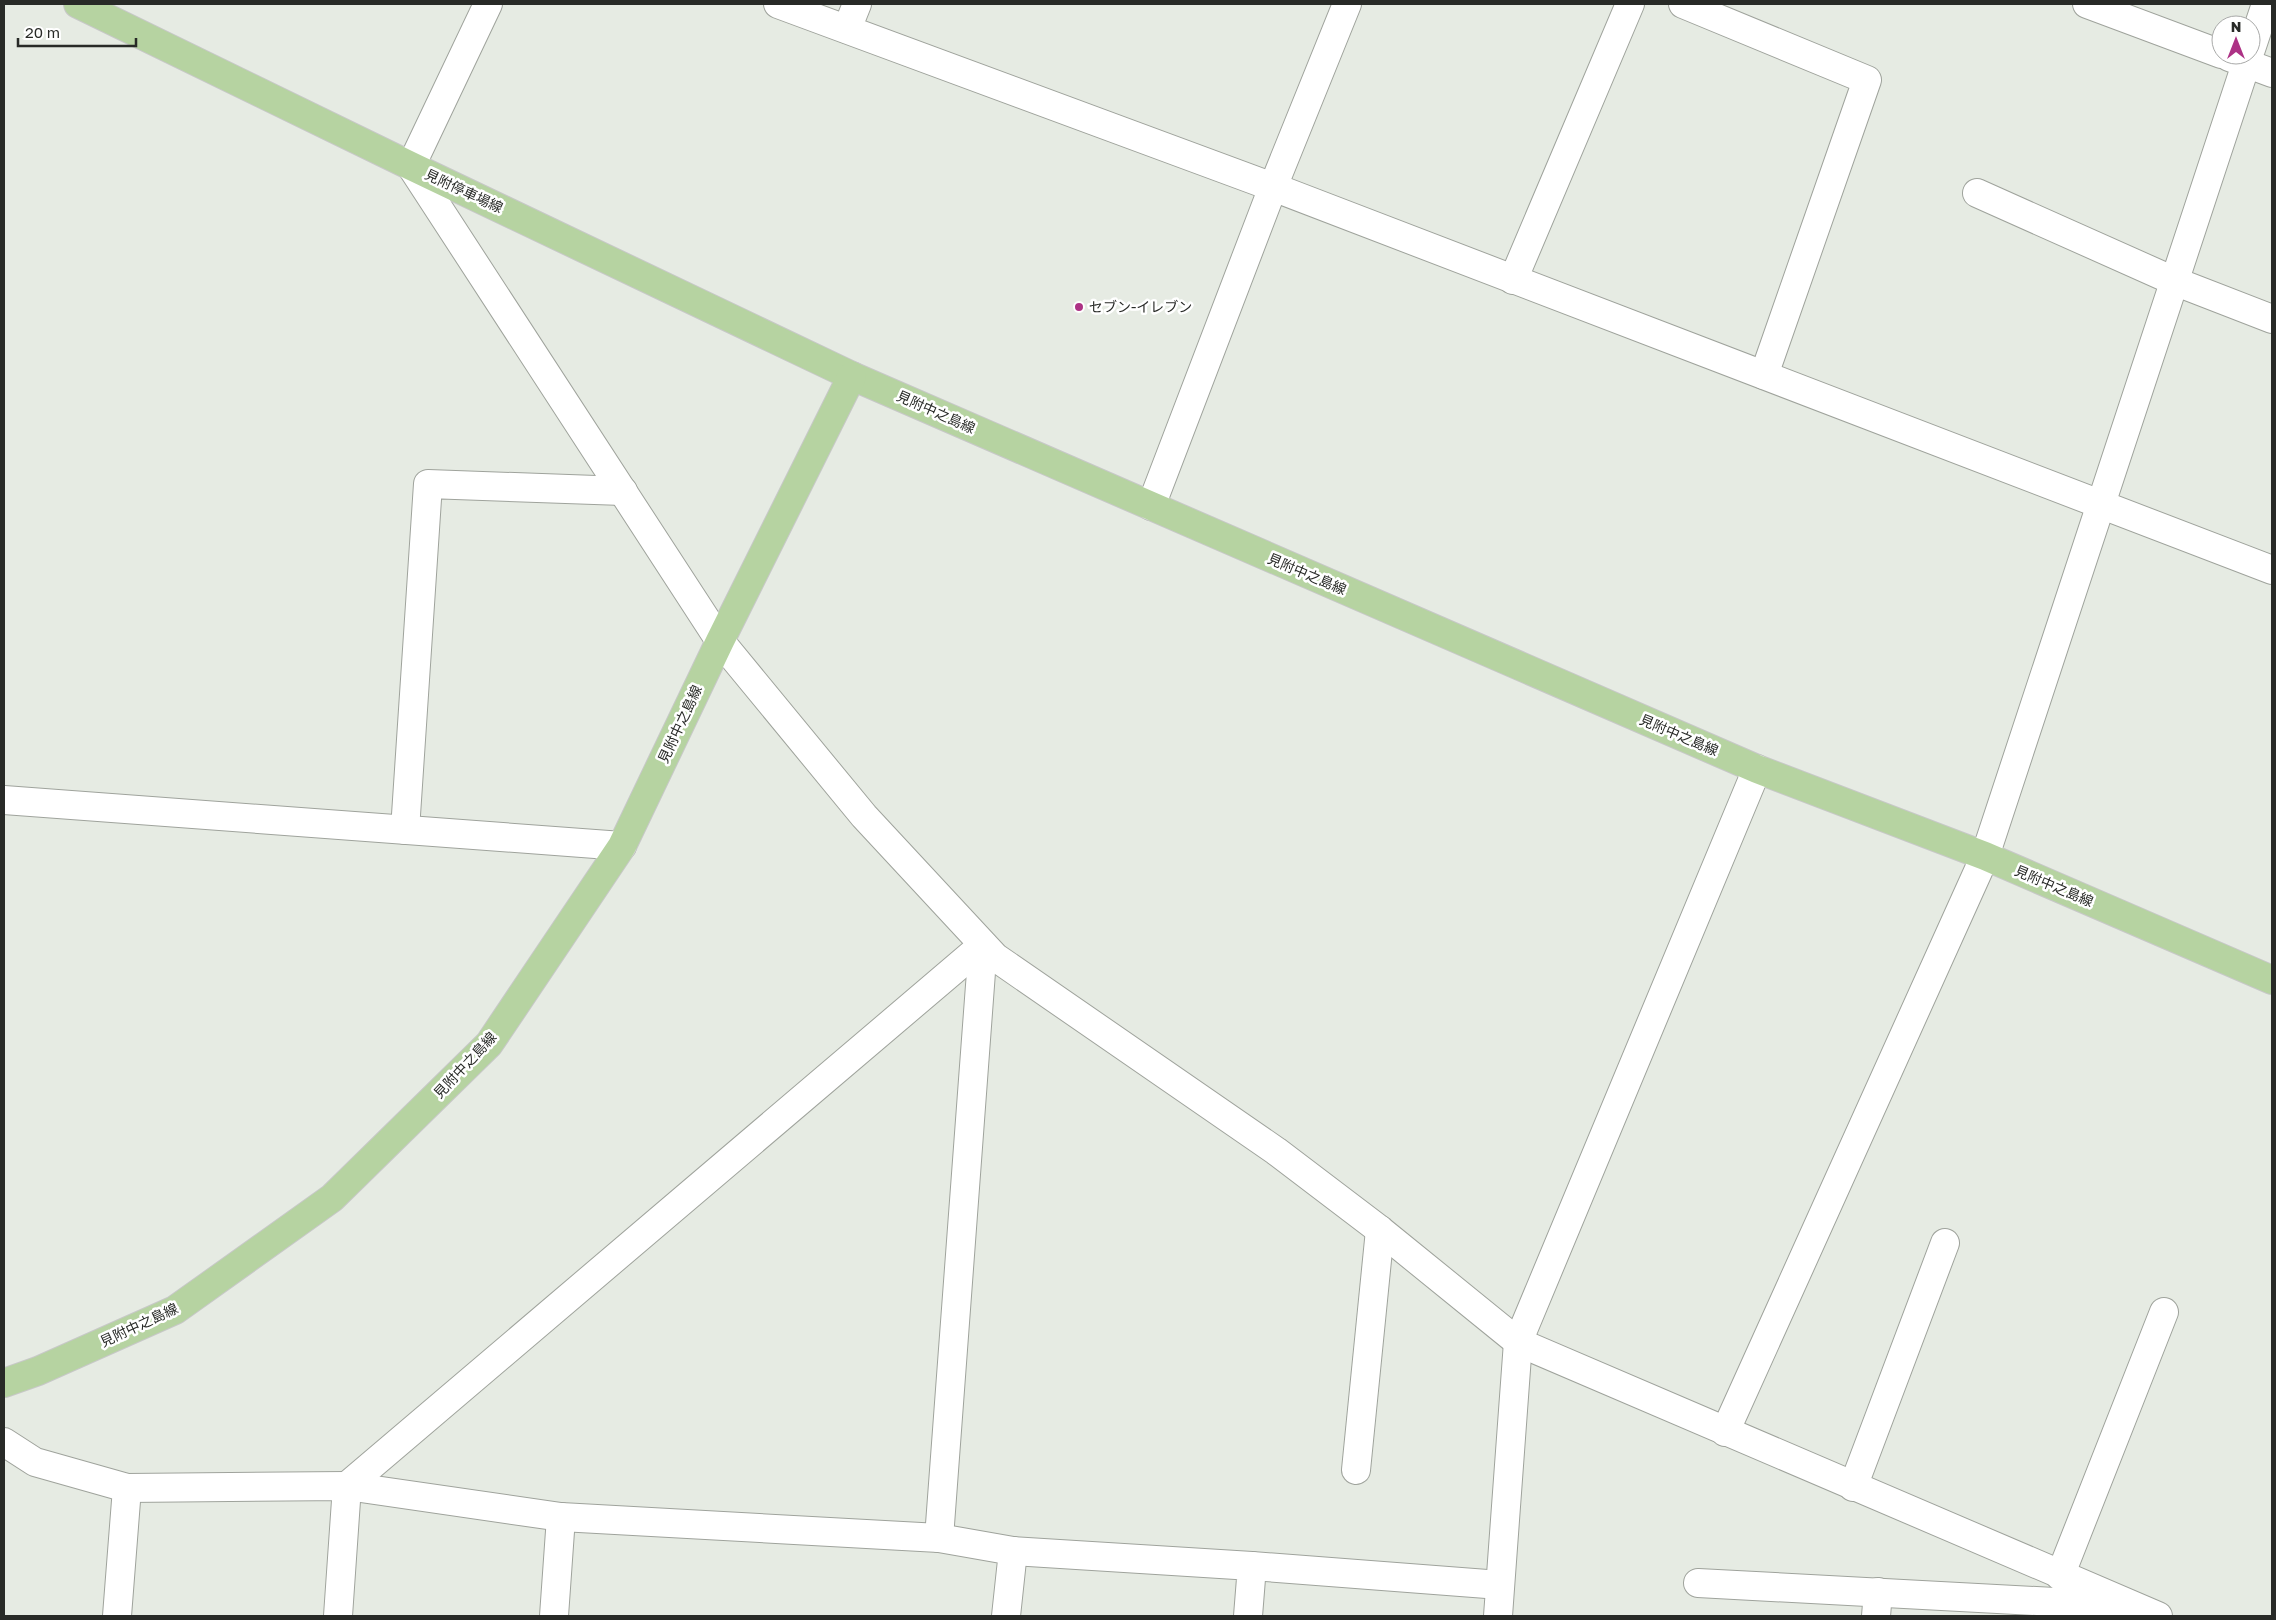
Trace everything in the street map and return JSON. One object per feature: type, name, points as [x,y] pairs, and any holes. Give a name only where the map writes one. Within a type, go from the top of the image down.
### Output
[{"type":"main road","name":"見附停車場線","points":[[78,4],[411,166],[852,376]]},
{"type":"main road","name":"見附中之島線","points":[[4,1383],[38,1371],[175,1310],[332,1198],[489,1044],[622,846],[720,641],[852,376],[1757,769],[1985,856],[2272,980]]},
{"type":"street","points":[[488,4],[411,166],[720,641],[864,816],[995,957],[1276,1151],[1380,1230],[1518,1342],[2060,1576],[2130,1611]]},
{"type":"street","points":[[778,4],[1273,187],[2272,570]]},
{"type":"street","points":[[847,29],[857,4]]},
{"type":"street","points":[[1150,506],[1273,187],[1347,4]]},
{"type":"street","points":[[1513,280],[1630,4]]},
{"type":"street","points":[[1683,4],[1867,80],[1764,375]]},
{"type":"street","points":[[2086,4],[2211,46]]},
{"type":"street","points":[[2260,15],[2266,4]]},
{"type":"street","points":[[1725,1432],[1985,856],[2174,281],[2235,65]]},
{"type":"street","points":[[2257,65],[2272,73]]},
{"type":"street","points":[[1977,193],[2174,281],[2272,319]]},
{"type":"street","points":[[405,830],[428,484],[623,491]]},
{"type":"street","points":[[1498,1616],[1518,1342],[1757,769]]},
{"type":"street","points":[[4,800],[622,846]]},
{"type":"street","points":[[338,1616],[347,1486],[983,945]]},
{"type":"street","points":[[939,1538],[983,945]]},
{"type":"street","points":[[1356,1470],[1380,1230]]},
{"type":"street","points":[[1853,1487],[1945,1243]]},
{"type":"street","points":[[2060,1576],[2164,1312]]},
{"type":"street","points":[[4,1442],[35,1462],[127,1488],[347,1486],[560,1517],[939,1538],[1013,1551],[1252,1566],[1500,1585]]},
{"type":"street","points":[[117,1616],[127,1488]]},
{"type":"street","points":[[554,1616],[560,1517]]},
{"type":"street","points":[[1006,1616],[1013,1551]]},
{"type":"street","points":[[1248,1616],[1252,1566]]},
{"type":"street","points":[[1698,1583],[1877,1604],[2130,1611],[2158,1616]]},
{"type":"place","name":"セブン-イレブン","points":[[1079,307]]}]
